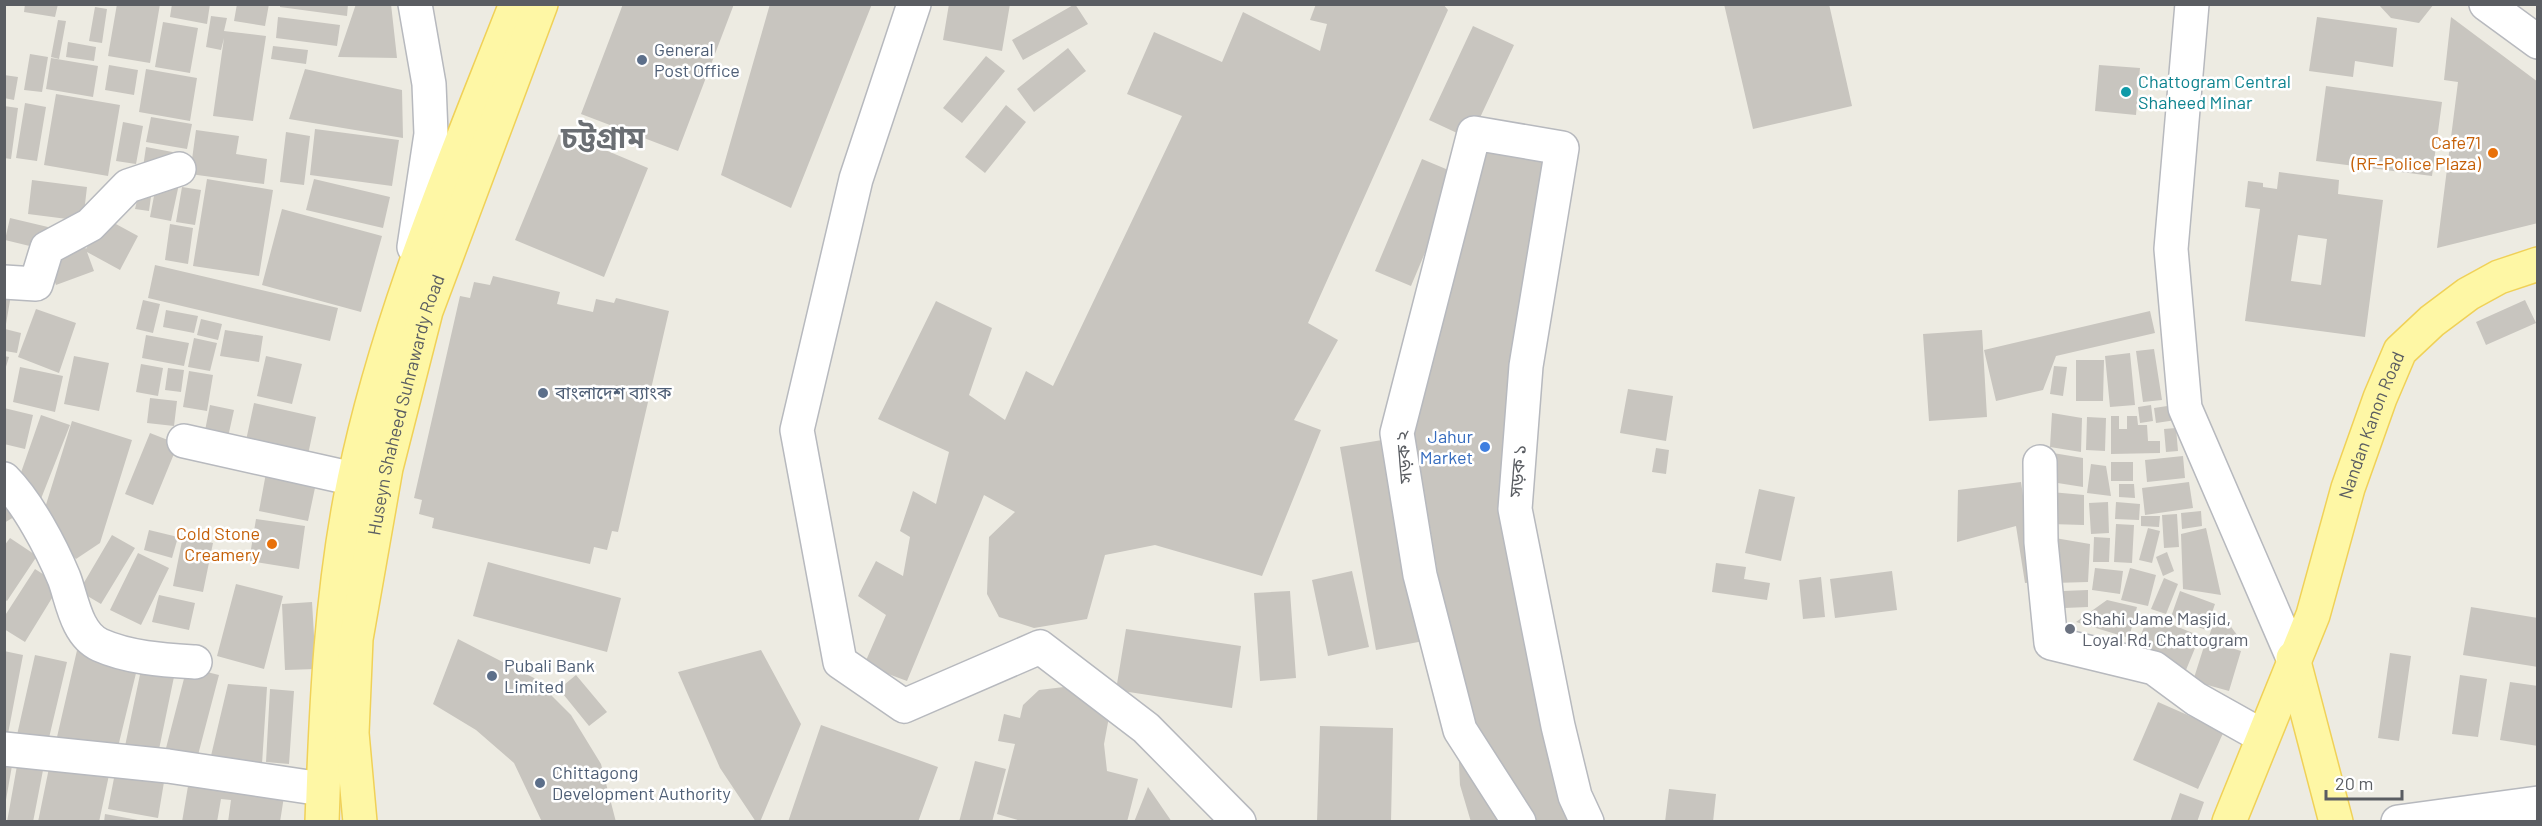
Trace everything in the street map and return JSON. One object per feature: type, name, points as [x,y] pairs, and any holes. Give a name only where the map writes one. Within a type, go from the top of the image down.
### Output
[{"type":"main road","points":[[322,822],[332,616],[354,480],[410,275],[516,4]]},
{"type":"main road","name":"Huseyn Shaheed Suhrawardy Road","points":[[360,822],[352,732],[356,639],[386,468],[426,311],[541,4]]},
{"type":"main road","name":"Nandan Kanon Road","points":[[2229,822],[2313,615],[2348,488],[2380,398],[2400,351],[2432,321],[2468,294],[2499,277],[2538,264]]},
{"type":"main road","points":[[2294,658],[2336,822]]},
{"type":"street","points":[[410,275],[431,134],[429,84],[415,4]]},
{"type":"street","points":[[914,4],[856,180],[797,430],[840,662],[904,706],[1040,647],[1146,728],[1239,822]]},
{"type":"street","points":[[2192,4],[2171,249],[2185,408],[2294,658]]},
{"type":"street","points":[[2486,4],[2538,42]]},
{"type":"street","name":"সড়ক ২","points":[[1519,822],[1460,730],[1420,575],[1397,433],[1474,133],[1529,144]]},
{"type":"street","name":"সড়ক ১","points":[[1529,144],[1562,148],[1526,366],[1515,508],[1558,726],[1575,796],[1587,822]]},
{"type":"street","points":[[4,282],[36,284],[47,248],[90,225],[128,186],[179,169]]},
{"type":"street","points":[[184,441],[354,480]]},
{"type":"street","points":[[2040,462],[2041,542],[2051,643],[2154,668],[2196,699],[2262,736]]},
{"type":"street","points":[[4,479],[27,508],[64,578],[74,612],[98,644],[154,659],[195,662]]},
{"type":"street","points":[[4,749],[168,766],[322,789]]},
{"type":"street","points":[[2398,822],[2538,803]]},
{"type":"building","points":[[25,4],[58,4],[55,17],[24,12]]},
{"type":"building","points":[[117,4],[160,4],[150,63],[108,56]]},
{"type":"building","points":[[172,4],[210,4],[207,24],[170,17]]},
{"type":"building","points":[[237,4],[269,4],[265,26],[234,21]]},
{"type":"building","points":[[280,4],[348,4],[347,16],[280,7]]},
{"type":"building","points":[[356,4],[391,4],[397,58],[338,57]]},
{"type":"building","points":[[623,4],[734,4],[678,151],[581,114]]},
{"type":"building","points":[[770,4],[872,4],[791,208],[721,175]]},
{"type":"building","points":[[949,4],[1010,4],[1002,51],[943,40]]},
{"type":"building","points":[[1075,4],[1088,24],[1023,60],[1012,40]]},
{"type":"building","points":[[1316,4],[1443,4],[1448,10],[1308,323],[1338,340],[1294,420],[1321,430],[1262,576],[1155,545],[1105,555],[1087,619],[1034,628],[999,617],[987,594],[989,537],[1015,512],[984,495],[907,681],[864,665],[886,615],[858,596],[876,561],[903,576],[910,537],[900,531],[913,491],[936,504],[949,452],[878,419],[936,301],[992,328],[969,395],[1005,420],[1026,371],[1053,386],[1182,116],[1127,94],[1154,32],[1222,62],[1243,12],[1320,51],[1327,24],[1310,20]]},
{"type":"building","points":[[1724,4],[1829,4],[1852,106],[1753,129]]},
{"type":"building","points":[[2378,4],[2434,4],[2419,23],[2391,18]]},
{"type":"building","points":[[95,7],[107,9],[102,43],[89,41]]},
{"type":"building","points":[[211,16],[227,18],[224,31],[266,36],[253,121],[213,116],[224,38],[221,50],[206,47]]},
{"type":"building","points":[[278,17],[340,25],[337,46],[276,38]]},
{"type":"building","points":[[2317,17],[2397,28],[2393,67],[2355,61],[2353,77],[2309,71]]},
{"type":"building","name":"Cafe71 (RF-Police Plaza)","points":[[2451,17],[2538,82],[2538,223],[2437,248],[2458,82],[2444,80]]},
{"type":"building","points":[[58,20],[66,21],[59,59],[51,57]]},
{"type":"building","points":[[163,22],[198,28],[190,73],[155,67]]},
{"type":"building","points":[[1473,26],[1514,45],[1470,139],[1429,120]]},
{"type":"building","points":[[68,42],[96,47],[94,61],[66,57]]},
{"type":"building","points":[[273,46],[308,50],[306,64],[271,59]]},
{"type":"building","points":[[1068,48],[1086,71],[1034,112],[1017,89]]},
{"type":"building","points":[[30,54],[48,57],[42,92],[24,90]]},
{"type":"building","points":[[986,56],[1005,71],[962,123],[943,108]]},
{"type":"building","points":[[51,58],[98,66],[93,97],[46,89]]},
{"type":"building","points":[[109,65],[138,70],[134,95],[105,90]]},
{"type":"building","points":[[2099,65],[2140,68],[2136,115],[2095,111]]},
{"type":"building","points":[[146,69],[197,78],[190,121],[139,112]]},
{"type":"building","points":[[305,69],[402,90],[403,138],[289,119]]},
{"type":"building","points":[[4,75],[18,77],[14,100],[4,98]]},
{"type":"building","points":[[2326,86],[2442,102],[2432,176],[2316,161]]},
{"type":"building","points":[[56,94],[120,105],[108,176],[44,165]]},
{"type":"building","points":[[25,103],[46,107],[37,161],[16,158]]},
{"type":"building","points":[[1006,105],[1026,122],[985,173],[965,157]]},
{"type":"building","points":[[4,106],[18,108],[11,159],[4,158]]},
{"type":"building","points":[[151,117],[192,124],[187,149],[146,142]]},
{"type":"building","points":[[123,122],[143,126],[136,164],[116,161]]},
{"type":"building","points":[[315,129],[399,140],[392,186],[310,175]]},
{"type":"building","points":[[196,130],[239,136],[236,154],[267,159],[264,184],[190,174]]},
{"type":"building","points":[[560,131],[648,168],[604,277],[515,240]]},
{"type":"building","points":[[286,132],[310,136],[304,185],[280,182]]},
{"type":"building","points":[[146,147],[183,154],[142,174]]},
{"type":"building","points":[[1485,151],[1550,159],[1504,457],[1583,822],[1471,822],[1460,785],[1455,678],[1412,419]]},
{"type":"building","points":[[1422,159],[1458,174],[1411,286],[1375,271]]},
{"type":"building","points":[[2279,172],[2339,180],[2338,194],[2383,200],[2365,337],[2245,321],[2260,209],[2245,207],[2248,181],[2263,183],[2263,187],[2277,189]],"holes":[[[2298,235],[2327,239],[2321,285],[2291,281]]]},
{"type":"building","points":[[207,179],[273,190],[259,276],[193,266]]},
{"type":"building","points":[[314,179],[390,197],[383,228],[306,210]]},
{"type":"building","points":[[32,180],[87,187],[83,221],[28,214]]},
{"type":"building","points":[[157,180],[179,184],[171,221],[150,217]]},
{"type":"building","points":[[153,182],[149,211],[135,209],[141,184]]},
{"type":"building","points":[[182,187],[201,190],[195,225],[176,222]]},
{"type":"building","points":[[282,209],[382,236],[361,312],[262,285]]},
{"type":"building","points":[[103,217],[138,236],[120,270],[87,252],[94,271],[56,285],[47,261],[85,247],[86,249]]},
{"type":"building","points":[[10,218],[48,227],[42,249],[5,240]]},
{"type":"building","points":[[170,224],[193,228],[188,264],[165,260]]},
{"type":"building","points":[[155,265],[338,308],[330,341],[148,298]]},
{"type":"building","points":[[493,276],[560,292],[557,304],[593,312],[596,299],[614,303],[616,298],[669,311],[618,532],[612,531],[607,550],[594,547],[590,564],[432,528],[434,518],[419,514],[422,500],[414,498],[460,296],[470,298],[474,282],[490,285]]},
{"type":"building","points":[[4,287],[12,289],[6,324],[4,324]]},
{"type":"building","points":[[143,300],[160,304],[153,333],[136,329]]},
{"type":"building","points":[[2525,300],[2536,323],[2486,345],[2476,322]]},
{"type":"building","points":[[36,309],[76,323],[59,373],[18,357]]},
{"type":"building","points":[[166,310],[198,316],[194,333],[163,327]]},
{"type":"building","points":[[2150,311],[2155,333],[2056,356],[2043,390],[1996,401],[1984,350]]},
{"type":"building","points":[[201,319],[222,324],[218,340],[197,335]]},
{"type":"building","points":[[5,329],[21,333],[17,353],[5,351]]},
{"type":"building","points":[[225,330],[263,336],[259,362],[220,356]]},
{"type":"building","points":[[1982,330],[1987,417],[1929,421],[1923,334]]},
{"type":"building","points":[[146,335],[189,343],[184,366],[142,358]]},
{"type":"building","points":[[194,338],[217,343],[210,371],[188,367]]},
{"type":"building","points":[[2154,349],[2162,400],[2143,402],[2136,351]]},
{"type":"building","points":[[2130,353],[2135,405],[2110,407],[2105,356]]},
{"type":"building","points":[[4,356],[9,357],[5,370],[4,370]]},
{"type":"building","points":[[74,356],[109,363],[99,411],[64,404]]},
{"type":"building","points":[[266,356],[302,364],[292,404],[257,396]]},
{"type":"building","points":[[2076,360],[2104,360],[2103,401],[2076,401]]},
{"type":"building","points":[[141,364],[163,368],[158,396],[136,392]]},
{"type":"building","points":[[2054,366],[2067,367],[2063,396],[2050,394]]},
{"type":"building","points":[[20,367],[63,376],[55,412],[13,402]]},
{"type":"building","points":[[168,368],[184,370],[181,392],[165,390]]},
{"type":"building","points":[[189,371],[213,375],[207,411],[183,407]]},
{"type":"building","points":[[1628,389],[1673,396],[1666,441],[1620,433]]},
{"type":"building","points":[[150,398],[177,401],[174,426],[147,423]]},
{"type":"building","points":[[254,403],[316,417],[306,464],[244,450]]},
{"type":"building","points":[[210,405],[234,410],[226,446],[203,441]]},
{"type":"building","points":[[2151,405],[2153,421],[2140,423],[2138,407]]},
{"type":"building","points":[[2174,405],[2176,420],[2156,423],[2154,408]]},
{"type":"building","points":[[4,408],[33,415],[25,449],[4,444]]},
{"type":"building","points":[[2052,413],[2082,418],[2081,452],[2050,447]]},
{"type":"building","points":[[41,415],[70,425],[35,514],[17,484]]},
{"type":"building","points":[[2111,416],[2119,416],[2119,429],[2127,429],[2127,416],[2137,416],[2138,425],[2147,425],[2148,441],[2160,441],[2160,453],[2111,454]]},
{"type":"building","points":[[2087,417],[2106,418],[2105,451],[2086,450]]},
{"type":"building","points":[[72,421],[132,440],[100,543],[76,559],[40,524]]},
{"type":"building","points":[[2176,428],[2178,451],[2166,452],[2164,429]]},
{"type":"building","points":[[150,433],[178,444],[153,505],[125,494]]},
{"type":"building","points":[[1394,438],[1429,640],[1376,650],[1340,447]]},
{"type":"building","points":[[1656,448],[1669,450],[1666,474],[1652,472]]},
{"type":"building","points":[[2047,452],[2083,458],[2083,487],[2045,481]]},
{"type":"building","points":[[2183,456],[2185,478],[2147,482],[2145,460]]},
{"type":"building","points":[[2111,462],[2133,462],[2133,481],[2111,481]]},
{"type":"building","points":[[2091,464],[2106,466],[2111,496],[2087,493]]},
{"type":"building","points":[[266,473],[316,483],[308,521],[259,511]]},
{"type":"building","points":[[2021,482],[2036,582],[2025,583],[2016,526],[1957,542],[1958,490]]},
{"type":"building","points":[[2189,482],[2193,508],[2145,515],[2142,488]]},
{"type":"building","points":[[2119,484],[2134,484],[2135,498],[2119,497]]},
{"type":"building","points":[[1759,489],[1795,497],[1781,561],[1745,553]]},
{"type":"building","points":[[2051,492],[2084,495],[2084,525],[2050,524]]},
{"type":"building","points":[[4,501],[14,517],[4,523]]},
{"type":"building","points":[[2108,502],[2109,533],[2091,534],[2089,503]]},
{"type":"building","points":[[2116,502],[2140,504],[2139,520],[2115,519]]},
{"type":"building","points":[[2201,511],[2202,526],[2182,529],[2181,513]]},
{"type":"building","points":[[2177,514],[2179,547],[2164,548],[2162,515]]},
{"type":"building","points":[[2141,516],[2160,516],[2159,527],[2141,526]]},
{"type":"building","points":[[256,519],[305,526],[299,569],[249,561]]},
{"type":"building","points":[[2116,524],[2134,525],[2132,563],[2114,562]]},
{"type":"building","points":[[2148,528],[2160,531],[2152,563],[2139,560]]},
{"type":"building","points":[[2206,528],[2221,595],[2183,589],[2181,534]]},
{"type":"building","points":[[149,530],[178,537],[172,558],[144,550]]},
{"type":"building","points":[[112,535],[135,548],[101,604],[79,591]]},
{"type":"building","points":[[183,536],[213,543],[203,592],[173,586]]},
{"type":"building","points":[[2094,537],[2110,538],[2109,562],[2093,562]]},
{"type":"building","points":[[10,538],[37,556],[7,601],[4,599],[4,546]]},
{"type":"building","points":[[2055,538],[2090,544],[2088,582],[2053,583]]},
{"type":"building","points":[[2167,552],[2174,571],[2163,576],[2156,557]]},
{"type":"building","points":[[138,553],[169,568],[141,625],[110,610]]},
{"type":"building","points":[[488,562],[621,598],[607,652],[473,616]]},
{"type":"building","points":[[1716,563],[1746,567],[1744,579],[1770,583],[1767,600],[1712,592]]},
{"type":"building","points":[[2095,568],[2123,571],[2120,594],[2092,590]]},
{"type":"building","points":[[2130,568],[2156,575],[2148,606],[2121,600]]},
{"type":"building","points":[[35,569],[60,585],[25,642],[4,629],[4,617]]},
{"type":"building","points":[[1352,571],[1369,647],[1328,656],[1312,580]]},
{"type":"building","points":[[1892,571],[1897,610],[1835,618],[1830,579]]},
{"type":"building","points":[[1821,577],[1825,617],[1803,619],[1799,580]]},
{"type":"building","points":[[2164,578],[2178,584],[2166,614],[2151,609]]},
{"type":"building","points":[[236,584],[283,596],[264,669],[217,656]]},
{"type":"building","points":[[2088,590],[2088,607],[2064,608],[2063,591]]},
{"type":"building","points":[[1290,591],[1296,678],[1260,681],[1254,593]]},
{"type":"building","points":[[2180,591],[2215,604],[2206,630],[2171,617]]},
{"type":"building","points":[[159,595],[195,603],[189,630],[152,622]]},
{"type":"building","points":[[2107,600],[2137,607],[2129,638],[2076,622]]},
{"type":"building","points":[[312,602],[316,669],[285,670],[282,604]]},
{"type":"building","points":[[2471,607],[2538,618],[2538,667],[2463,655]]},
{"type":"building","points":[[2149,615],[2200,636],[2186,670],[2135,649]]},
{"type":"building","points":[[2223,616],[2246,647],[2209,637],[2213,623]]},
{"type":"building","points":[[1126,629],[1241,646],[1232,708],[1116,690]]},
{"type":"building","points":[[458,639],[534,678],[571,715],[601,764],[616,822],[542,822],[514,763],[476,730],[433,704]]},
{"type":"building","points":[[2206,640],[2241,651],[2229,691],[2193,681]]},
{"type":"building","points":[[78,646],[139,661],[117,751],[57,737]]},
{"type":"building","points":[[761,650],[801,724],[760,822],[756,822],[720,768],[678,672]]},
{"type":"building","points":[[4,651],[23,655],[7,739],[4,738]]},
{"type":"building","points":[[2390,653],[2411,656],[2399,741],[2378,738]]},
{"type":"building","points":[[35,655],[67,662],[48,742],[17,735]]},
{"type":"building","points":[[142,665],[175,672],[157,759],[124,751]]},
{"type":"building","points":[[187,667],[219,675],[198,755],[165,752]]},
{"type":"building","points":[[576,675],[607,712],[589,726],[559,689]]},
{"type":"building","points":[[2460,675],[2487,679],[2478,737],[2452,734]]},
{"type":"building","points":[[2510,682],[2538,686],[2538,746],[2500,740]]},
{"type":"building","points":[[228,684],[267,687],[262,764],[210,760]]},
{"type":"building","points":[[1064,687],[1090,698],[1109,717],[1104,744],[1107,771],[1138,779],[1127,822],[1025,822],[997,814],[1015,744],[998,741],[1004,714],[1020,718],[1023,705],[1039,690]]},
{"type":"building","points":[[270,689],[294,691],[289,764],[266,762]]},
{"type":"building","points":[[2158,702],[2224,731],[2198,789],[2133,760]]},
{"type":"building","points":[[821,725],[938,767],[918,822],[788,822]]},
{"type":"building","points":[[1320,726],[1393,728],[1391,822],[1317,822]]},
{"type":"building","points":[[4,759],[13,760],[6,800],[4,800]]},
{"type":"building","points":[[18,760],[44,765],[33,822],[7,822]]},
{"type":"building","points":[[975,761],[1006,769],[992,822],[959,822]]},
{"type":"building","points":[[50,763],[109,775],[99,822],[38,822]]},
{"type":"building","points":[[115,773],[164,782],[158,818],[108,809]]},
{"type":"building","points":[[190,774],[285,790],[280,822],[228,822],[231,800],[221,799],[217,822],[182,822]]},
{"type":"building","points":[[1148,787],[1172,822],[1134,822]]},
{"type":"building","points":[[1669,789],[1716,794],[1713,822],[1665,822]]},
{"type":"building","points":[[2180,793],[2204,802],[2197,822],[2170,822]]},
{"type":"building","points":[[105,814],[138,820],[138,822],[104,822]]},
{"type":"place","name":"General Post Office","points":[[642,60]]},
{"type":"place","name":"Chattogram Central Shaheed Minar","points":[[2126,92]]},
{"type":"place","name":"Cafe71 (RF-Police Plaza)","points":[[2493,153]]},
{"type":"place","name":"বাংলাদেশ ব্যাংক","points":[[543,393]]},
{"type":"place","name":"Jahur Market","points":[[1485,447]]},
{"type":"place","name":"Cold Stone Creamery","points":[[272,544]]},
{"type":"place","name":"Shahi Jame Masjid, Loyal Rd, Chattogram","points":[[2070,629]]},
{"type":"place","name":"Pubali Bank Limited","points":[[492,676]]},
{"type":"place","name":"Chittagong Development Authority","points":[[540,783]]},
{"type":"district","name":"চট্টগ্রাম","points":[[603,138]]}]
